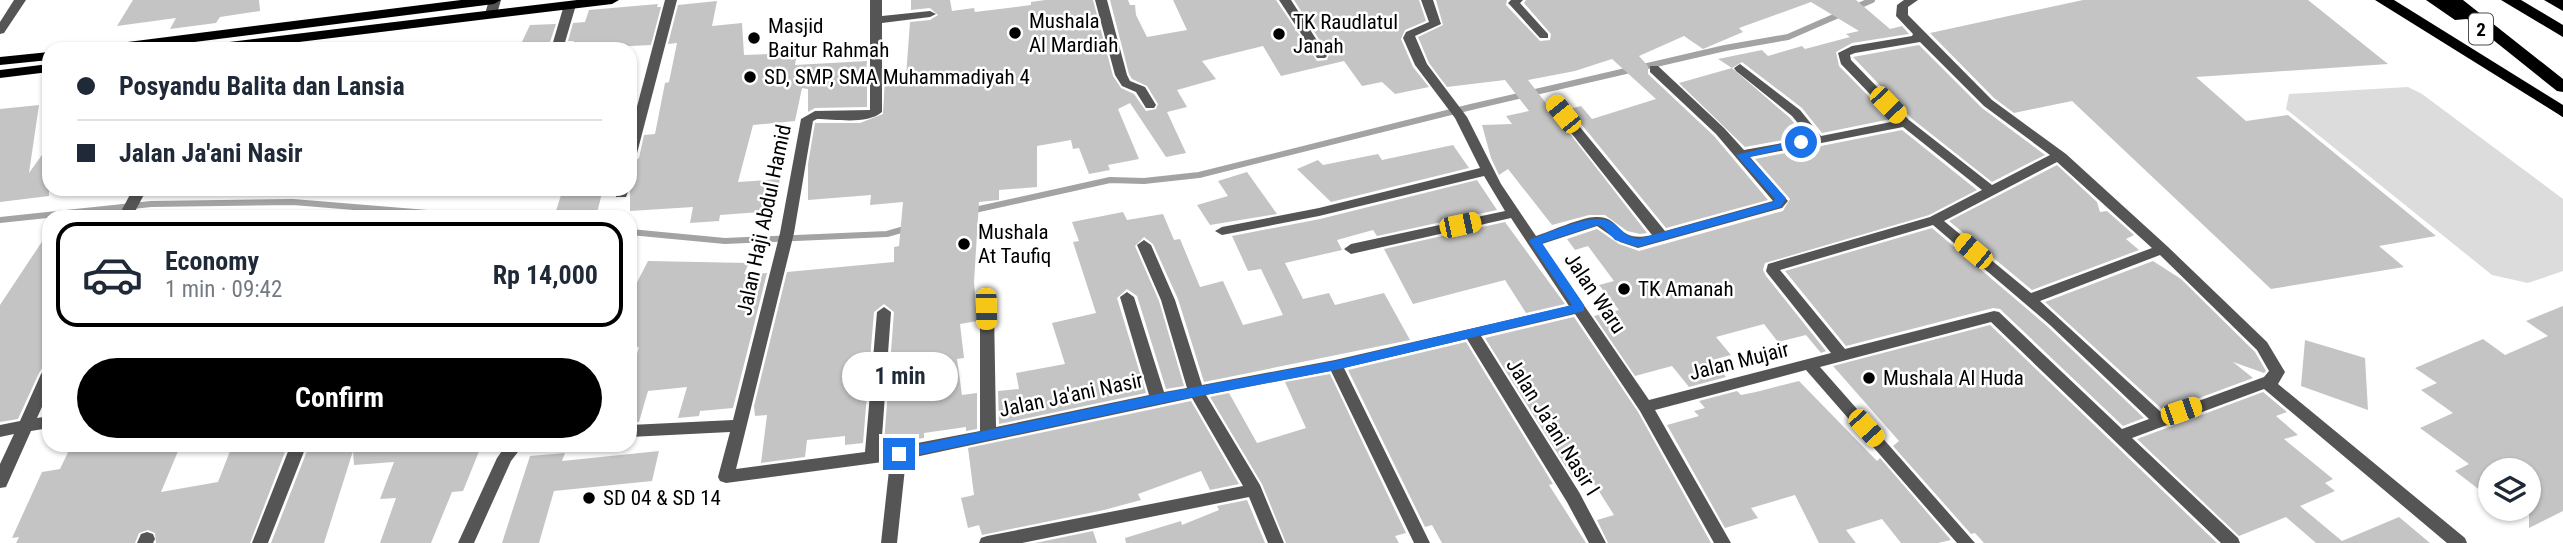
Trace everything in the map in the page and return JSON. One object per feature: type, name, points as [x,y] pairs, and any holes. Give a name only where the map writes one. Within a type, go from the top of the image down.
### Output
[{"type":"highway","points":[[2383,0],[2563,112]]},
{"type":"highway","name":"2","points":[[2434,0],[2527,59]]},
{"type":"highway","name":"2","points":[[2453,0],[2563,88]]},
{"type":"highway","points":[[2509,0],[2563,32]]},
{"type":"highway","points":[[2552,0],[2563,6]]},
{"type":"main road","points":[[166,42],[494,5],[570,5],[612,0]]},
{"type":"main road","points":[[251,42],[494,5]]},
{"type":"main road","points":[[0,61],[42,57]]},
{"type":"main road","points":[[0,75],[42,69]]},
{"type":"street","points":[[0,31],[20,0]]},
{"type":"street","points":[[637,130],[671,0]]},
{"type":"street","name":"Jalan Haji Abdul Hamid","points":[[739,426],[787,233],[807,119],[815,116],[869,115],[876,112],[876,0]]},
{"type":"street","points":[[1101,0],[1121,75],[1125,83],[1141,90],[1150,105]]},
{"type":"street","points":[[1285,0],[1321,56]]},
{"type":"street","name":"Jalan Waru","points":[[1427,0],[1435,24],[1410,34],[1409,38],[1421,65],[1457,111],[1486,171],[1645,407],[1723,543]]},
{"type":"street","points":[[1517,0],[1513,2],[1544,36]]},
{"type":"street","points":[[1912,0],[1903,5],[1902,16],[1988,103],[2061,157],[2162,249],[2262,346],[2277,372],[2269,381],[2159,419],[2119,436],[2232,543]]},
{"type":"street","points":[[559,42],[570,5]]},
{"type":"street","points":[[876,20],[930,14]]},
{"type":"street","points":[[1919,34],[1917,39],[1852,50],[1843,55],[1845,61],[1905,123],[1991,191]]},
{"type":"street","points":[[1740,68],[1796,113],[1818,140]]},
{"type":"street","points":[[1535,241],[1597,221],[1607,224],[1619,238],[1638,243],[1777,205],[1781,201],[1741,155],[1654,69]]},
{"type":"street","points":[[1553,102],[1661,236]]},
{"type":"street","points":[[1741,155],[1905,123]]},
{"type":"street","points":[[1842,356],[1773,271],[1773,267],[1935,219],[2061,157]]},
{"type":"street","points":[[1222,231],[1319,212],[1486,171]]},
{"type":"street","points":[[1351,249],[1514,213]]},
{"type":"street","points":[[1935,219],[2029,299],[2159,419]]},
{"type":"street","points":[[1144,245],[1168,300],[1196,391],[1254,490],[1276,543]]},
{"type":"street","points":[[2029,299],[2162,249]]},
{"type":"street","points":[[1127,297],[1158,399]]},
{"type":"street","name":"Jalan Ja'ani Nasir","points":[[739,426],[726,477],[899,454],[1196,391],[1335,365],[1580,308]]},
{"type":"street","points":[[986,309],[988,434]]},
{"type":"street","points":[[873,457],[884,312]]},
{"type":"street","name":"Jalan Mujair","points":[[1645,407],[1994,316],[2119,436]]},
{"type":"street","name":"Jalan Ja'ani Nasir I","points":[[1471,333],[1573,497],[1598,543]]},
{"type":"street","points":[[1335,365],[1422,543]]},
{"type":"street","points":[[1810,366],[1967,543]]},
{"type":"street","points":[[2269,381],[2270,386],[2459,543]]},
{"type":"street","points":[[0,482],[42,390]]},
{"type":"street","points":[[0,431],[42,423]]},
{"type":"street","points":[[637,430],[739,426]]},
{"type":"street","points":[[260,543],[296,452]]},
{"type":"street","points":[[466,543],[510,452]]},
{"type":"street","points":[[889,543],[899,454]]},
{"type":"street","points":[[988,543],[1254,490]]},
{"type":"shaded area","points":[[2408,87],[2422,94],[2563,199],[2563,271],[2528,283],[2492,275],[2286,109],[2289,94]]},
{"type":"building","points":[[133,0],[259,0],[260,11],[220,17],[216,23],[170,29],[176,18],[117,26]]},
{"type":"building","points":[[911,0],[950,0],[952,11],[974,8],[975,12],[1031,5],[1031,2],[1045,0],[1093,0],[1113,76],[1121,88],[1134,94],[1146,111],[1156,109],[1158,104],[1147,86],[1132,79],[1129,74],[1110,0],[1128,0],[1130,5],[1135,5],[1136,15],[1147,37],[1187,30],[1173,0],[1276,0],[1317,61],[1327,60],[1329,55],[1294,0],[1419,0],[1426,21],[1405,30],[1401,39],[1413,67],[1429,87],[1395,94],[1382,82],[1362,86],[1344,61],[1281,76],[1263,46],[1202,61],[1216,79],[1177,90],[1187,107],[1167,112],[1186,153],[1166,157],[1130,103],[1118,109],[1139,159],[1108,165],[1110,170],[1089,174],[1079,148],[1073,149],[1071,140],[1037,146],[1037,187],[999,190],[999,200],[979,202],[974,282],[977,321],[960,324],[964,358],[957,359],[962,395],[977,393],[977,429],[966,431],[966,427],[924,433],[924,438],[884,443],[894,312],[884,304],[874,312],[863,443],[845,445],[845,436],[807,440],[805,457],[761,463],[767,415],[755,416],[754,406],[787,272],[894,262],[894,247],[899,246],[903,202],[870,205],[871,195],[808,200],[808,164],[815,123],[860,123],[883,114],[885,77],[906,76],[910,22],[930,20],[938,15],[930,8],[911,10]]},
{"type":"building","points":[[1436,0],[1507,0],[1506,5],[1540,41],[1550,40],[1551,34],[1524,3],[1526,0],[1856,0],[1890,29],[1902,26],[1909,34],[1852,43],[1836,52],[1839,66],[1891,119],[1822,133],[1802,108],[1742,62],[1732,68],[1718,59],[1762,50],[1768,56],[1802,46],[1805,49],[1850,37],[1846,34],[1859,31],[1811,2],[1739,28],[1743,32],[1703,49],[1684,36],[1639,56],[1648,66],[1648,74],[1714,136],[1768,200],[1666,228],[1569,109],[1581,106],[1592,119],[1656,99],[1612,59],[1575,71],[1528,80],[1647,233],[1640,234],[1627,231],[1605,215],[1589,215],[1552,225],[1508,169],[1499,175],[1491,158],[1482,125],[1512,124],[1506,116],[1529,111],[1505,80],[1447,87],[1429,63],[1418,37],[1443,25]]},
{"type":"building","points":[[2083,0],[2308,0],[2388,64],[2196,77],[2246,121],[2288,115],[2436,236],[2379,246],[2404,267],[2271,289],[2072,101],[2014,113],[1994,98],[1930,33]]},
{"type":"building","points":[[717,1],[712,26],[742,23],[744,55],[797,53],[795,65],[867,61],[867,107],[815,108],[808,112],[808,89],[802,88],[795,121],[753,125],[738,182],[780,179],[773,211],[720,215],[719,221],[690,223],[693,207],[630,210],[630,196],[637,196],[637,159],[644,135],[655,134],[665,83],[669,82],[677,43],[668,44],[678,5]]},
{"type":"building","points":[[658,4],[657,7],[661,7],[651,45],[637,46],[637,42],[568,41],[573,23],[585,22],[589,10]]},
{"type":"building","points":[[556,24],[550,42],[522,42],[530,25]]},
{"type":"building","points":[[1919,45],[1982,108],[2045,155],[1992,182],[1911,118],[1853,57]]},
{"type":"building","points":[[1732,68],[1790,118],[1805,136],[1745,147],[1679,83]]},
{"type":"building","points":[[39,105],[29,173],[42,155],[42,196],[49,196],[0,202],[0,109]]},
{"type":"building","points":[[1902,130],[1977,190],[1929,215],[1765,263],[1763,270],[1766,276],[1826,351],[1821,353],[1806,335],[1778,342],[1764,324],[1716,337],[1731,355],[1712,360],[1726,377],[1689,387],[1672,366],[1635,376],[1594,316],[1619,310],[1599,285],[1614,281],[1588,246],[1575,250],[1567,239],[1597,229],[1619,244],[1639,251],[1783,211],[1790,199],[1755,159]]},
{"type":"building","points":[[1453,145],[1469,168],[1331,202],[1297,169],[1318,160],[1323,165],[1378,154],[1382,160]]},
{"type":"building","points":[[2057,165],[2097,202],[2100,212],[2107,211],[2134,235],[2126,239],[2139,250],[2032,290],[1949,221]]},
{"type":"building","points":[[1247,172],[1277,214],[1210,225],[1197,205],[1228,196],[1218,181]]},
{"type":"building","points":[[1477,180],[1497,210],[1377,236],[1373,230],[1337,240],[1342,250],[1285,263],[1303,299],[1329,293],[1335,305],[1384,293],[1410,340],[1204,382],[1178,299],[1153,244],[1144,237],[1135,246],[1159,301],[1184,386],[1166,389],[1137,296],[1127,289],[1117,298],[1146,393],[999,424],[998,391],[1019,389],[1016,373],[1065,364],[1052,323],[1096,313],[1073,242],[1079,241],[1072,222],[1123,212],[1127,220],[1163,214],[1174,240],[1180,239],[1200,287],[1223,281],[1243,325],[1283,315],[1261,269],[1248,271],[1232,236],[1320,219]]},
{"type":"building","points":[[561,196],[601,196],[598,210],[556,210]]},
{"type":"building","points":[[1505,222],[1565,304],[1526,313],[1505,280],[1413,304],[1384,249]]},
{"type":"building","points":[[1932,228],[2048,327],[2144,418],[2123,426],[2000,309],[1993,308],[1846,346],[1785,271]]},
{"type":"building","points":[[42,242],[42,368],[18,419],[0,422],[0,305]]},
{"type":"building","points":[[648,261],[749,263],[744,274],[767,273],[733,408],[700,411],[699,416],[678,418],[687,387],[648,391],[637,422],[637,282]]},
{"type":"building","points":[[2153,261],[2181,279],[2255,352],[2266,371],[2264,373],[2233,362],[2253,378],[2164,411],[2045,302]]},
{"type":"building","points":[[2563,306],[2563,511],[2529,528],[2529,521],[2541,521],[2541,458],[2478,458],[2478,489],[2455,471],[2469,464],[2420,428],[2453,413],[2421,390],[2437,383],[2415,368],[2483,339],[2505,355],[2548,336],[2526,321]]},
{"type":"building","points":[[1574,317],[1638,412],[1711,543],[1608,543],[1597,520],[1614,515],[1588,474],[1573,478],[1485,338]]},
{"type":"building","points":[[1990,325],[2217,543],[1984,543],[1975,533],[1971,534],[1893,446],[1899,441],[1833,366]]},
{"type":"building","points":[[2305,340],[2365,358],[2368,410],[2301,386]]},
{"type":"building","points":[[1466,342],[1586,543],[1442,543],[1432,525],[1425,527],[1348,370]]},
{"type":"building","points":[[1330,374],[1406,533],[1395,536],[1399,543],[1286,543],[1262,484],[1210,397],[1229,393],[1257,443],[1306,428],[1285,382]]},
{"type":"building","points":[[1799,381],[1877,461],[1880,458],[1951,540],[1938,543],[1901,543],[1882,519],[1846,530],[1856,543],[1819,543],[1795,495],[1751,508],[1758,518],[1725,528],[1667,425],[1699,416],[1694,411],[1705,408],[1699,401],[1737,391],[1741,395],[1756,392]]},
{"type":"building","points":[[2263,392],[2287,412],[2276,416],[2298,435],[2284,439],[2333,479],[2325,483],[2335,491],[2300,506],[2342,541],[2399,517],[2430,543],[2316,543],[2286,517],[2239,536],[2137,439]]},
{"type":"building","points":[[1191,401],[1239,484],[1210,490],[1201,471],[1138,494],[1141,500],[1104,510],[982,535],[979,525],[968,528],[961,498],[974,495],[968,448]]},
{"type":"building","points":[[659,451],[652,481],[554,491],[539,543],[502,543],[530,456],[565,453],[562,461]]},
{"type":"building","points":[[68,452],[178,452],[161,492],[218,482],[230,452],[285,452],[250,543],[156,543],[155,533],[148,530],[139,533],[135,543],[16,543],[19,537],[12,538],[42,472],[60,469]]},
{"type":"building","points":[[307,452],[353,452],[324,543],[271,543]]},
{"type":"building","points":[[353,452],[479,452],[463,491],[452,492],[431,543],[380,543],[396,498],[380,499],[394,462],[354,465]]},
{"type":"building","points":[[1247,500],[1265,543],[1126,543],[1125,538],[1181,521],[1182,525],[1219,510],[1217,506]]},
{"type":"building","points":[[1093,531],[1097,543],[1035,543]]},
{"type":"waterway","points":[[1854,8],[1872,0]]},
{"type":"waterway","points":[[970,211],[1110,180],[1144,181],[1199,175],[1471,107],[1725,48],[1788,37],[1843,13]]},
{"type":"waterway","points":[[94,210],[151,204],[293,202],[391,210]]},
{"type":"waterway","points":[[0,220],[42,216]]},
{"type":"waterway","points":[[637,233],[725,241],[887,234],[908,228]]},
{"type":"tram line","points":[[2390,0],[2563,116]]},
{"type":"place","name":"Mushala Al Mardiah","points":[[1015,33]]},
{"type":"place","name":"TK Raudlatul Janah","points":[[1279,34]]},
{"type":"place","name":"Masjid Baitur Rahmah","points":[[754,38]]},
{"type":"place","name":"SD, SMP, SMA Muhammadiyah 4","points":[[750,77]]},
{"type":"place","name":"Mushala At Taufiq","points":[[964,244]]},
{"type":"place","name":"TK Amanah","points":[[1624,289]]},
{"type":"place","name":"Mushala Al Huda","points":[[1869,378]]},
{"type":"place","name":"SD 04 & SD 14","points":[[589,498]]},
{"type":"route","points":[[899,454],[1335,365],[1580,308],[1535,241],[1603,221],[1619,238],[1638,243],[1777,205],[1781,201],[1780,198],[1741,155],[1801,142]]}]
